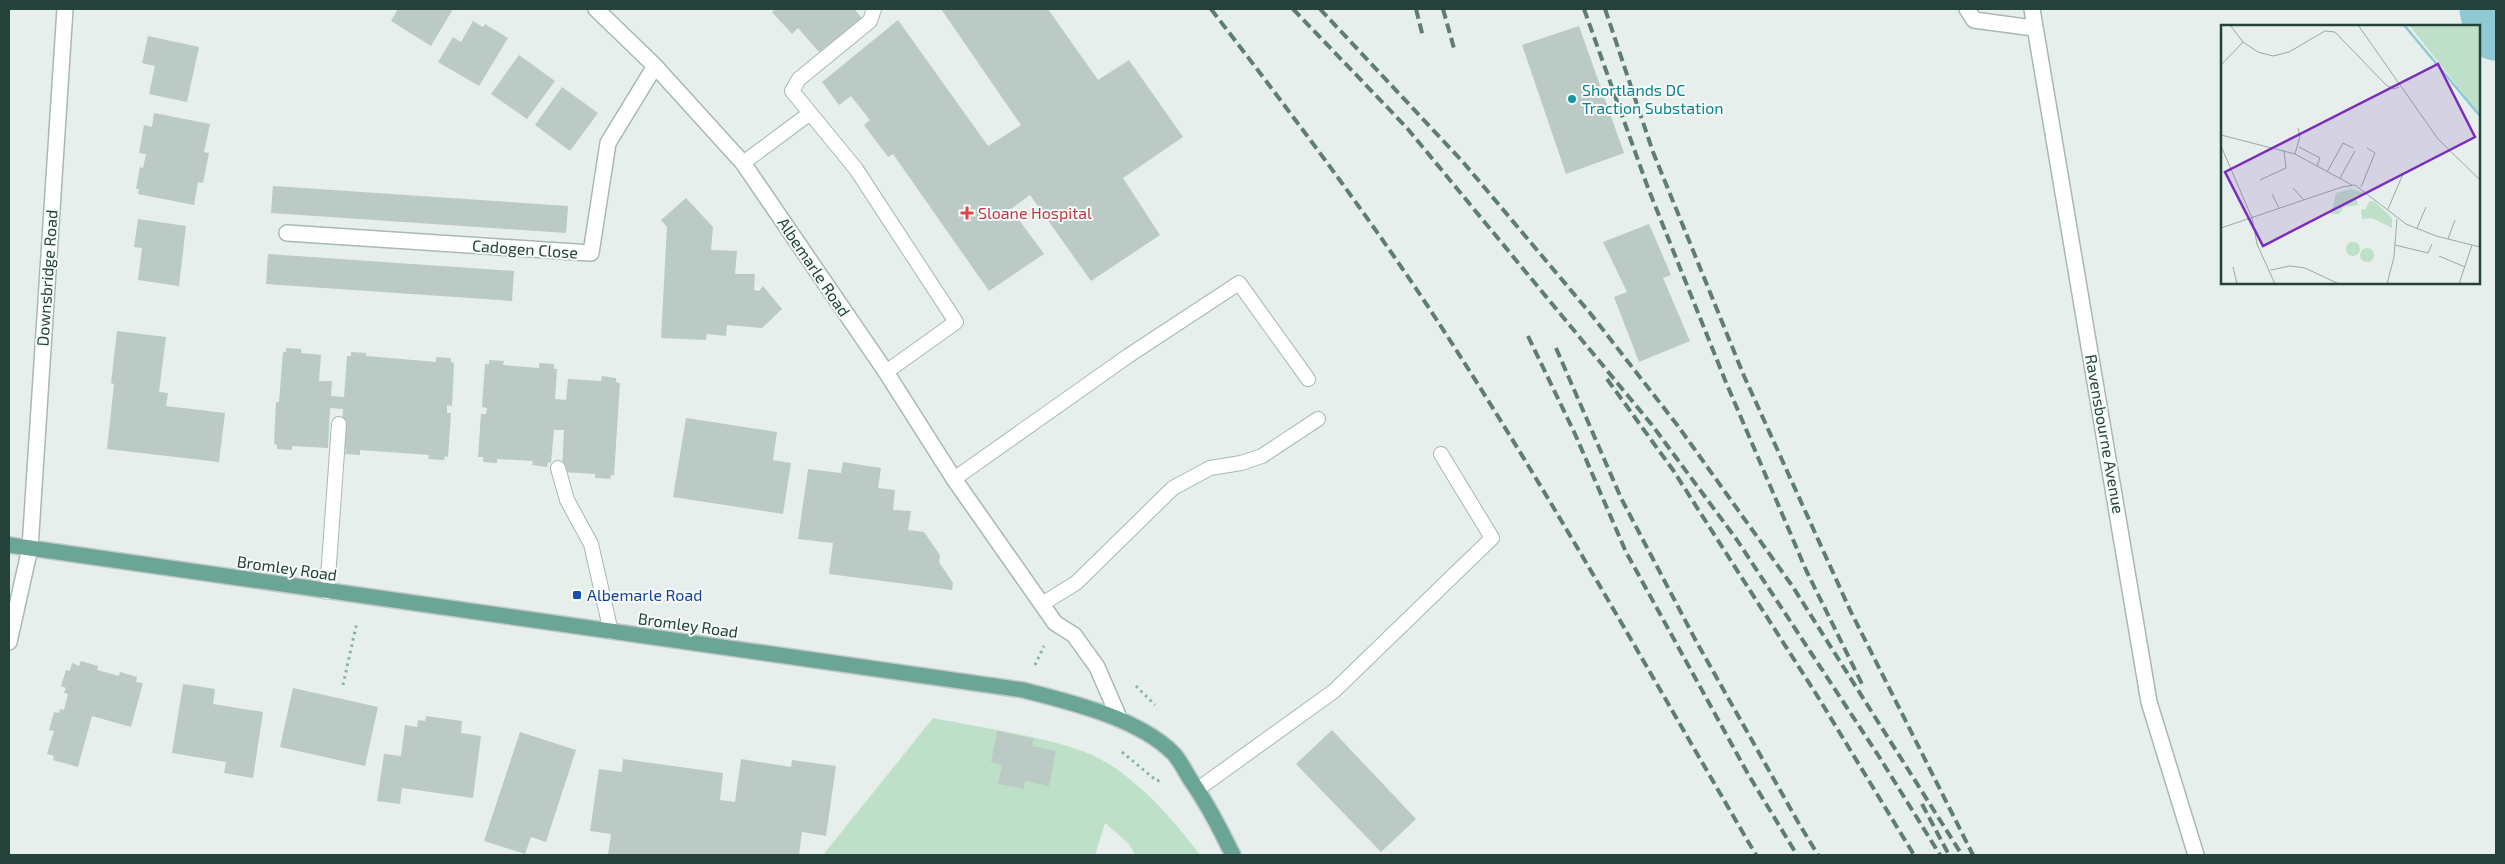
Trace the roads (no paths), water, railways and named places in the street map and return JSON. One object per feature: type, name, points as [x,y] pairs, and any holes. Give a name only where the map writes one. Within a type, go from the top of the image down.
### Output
[{"type":"main road","name":"Bromley Road","points":[[9,545],[327,592],[1023,690],[1078,704],[1120,720],[1165,746],[1175,755],[1198,789],[1233,855]]},
{"type":"street","name":"Downsbridge Road","points":[[9,642],[30,548],[66,9]]},
{"type":"street","name":"Albemarle Road","points":[[596,9],[655,66],[743,163],[886,372],[954,479],[1055,623],[1074,636],[1097,667],[1120,720]]},
{"type":"street","points":[[1967,9],[1974,20],[2034,28]]},
{"type":"street","name":"Ravensbourne Avenue","points":[[2032,9],[2149,702],[2196,855]]},
{"type":"street","name":"Cadogen Close","points":[[287,234],[591,254],[608,142],[655,66]]},
{"type":"lane","points":[[874,9],[870,21],[798,79],[792,91],[809,114],[856,168],[956,322],[886,372]]},
{"type":"lane","points":[[743,163],[809,114]]},
{"type":"lane","points":[[954,479],[1239,282],[1308,379]]},
{"type":"lane","points":[[1042,604],[1076,583],[1174,488],[1210,468],[1241,463],[1262,456],[1318,419]]},
{"type":"lane","points":[[327,592],[339,424]]},
{"type":"lane","points":[[1198,789],[1334,692],[1492,538],[1441,454]]},
{"type":"lane","points":[[558,468],[567,500],[591,544],[611,632]]},
{"type":"waterway","points":[[2492,9],[2496,28]]},
{"type":"railway","points":[[1211,9],[1346,188],[1423,299],[1467,367],[1552,505],[1756,855]]},
{"type":"railway","points":[[1293,9],[1407,128],[1652,425],[1737,540],[1878,755],[1940,855]]},
{"type":"railway","points":[[1320,9],[1463,162],[1590,313],[1678,426],[1793,587],[1962,855]]},
{"type":"railway","points":[[1416,9],[1423,37]]},
{"type":"railway","points":[[1443,9],[1455,52]]},
{"type":"railway","points":[[1584,9],[1648,188],[1725,380],[1806,570],[1864,688]]},
{"type":"railway","points":[[1605,9],[1653,152],[1744,376],[1850,610],[1973,855]]},
{"type":"railway","points":[[1528,336],[1575,434],[1626,552],[1748,774],[1797,855]]},
{"type":"railway","points":[[1556,348],[1621,498],[1696,641],[1818,855]]},
{"type":"railway","points":[[1607,379],[1673,470],[1818,697],[1914,855]]},
{"type":"railway","points":[[1922,804],[1949,855]]},
{"type":"place","name":"Shortlands DC Traction Substation","points":[[1572,99]]},
{"type":"place","name":"Sloane Hospital","points":[[967,213]]},
{"type":"place","name":"Albemarle Road","points":[[577,595]]}]
